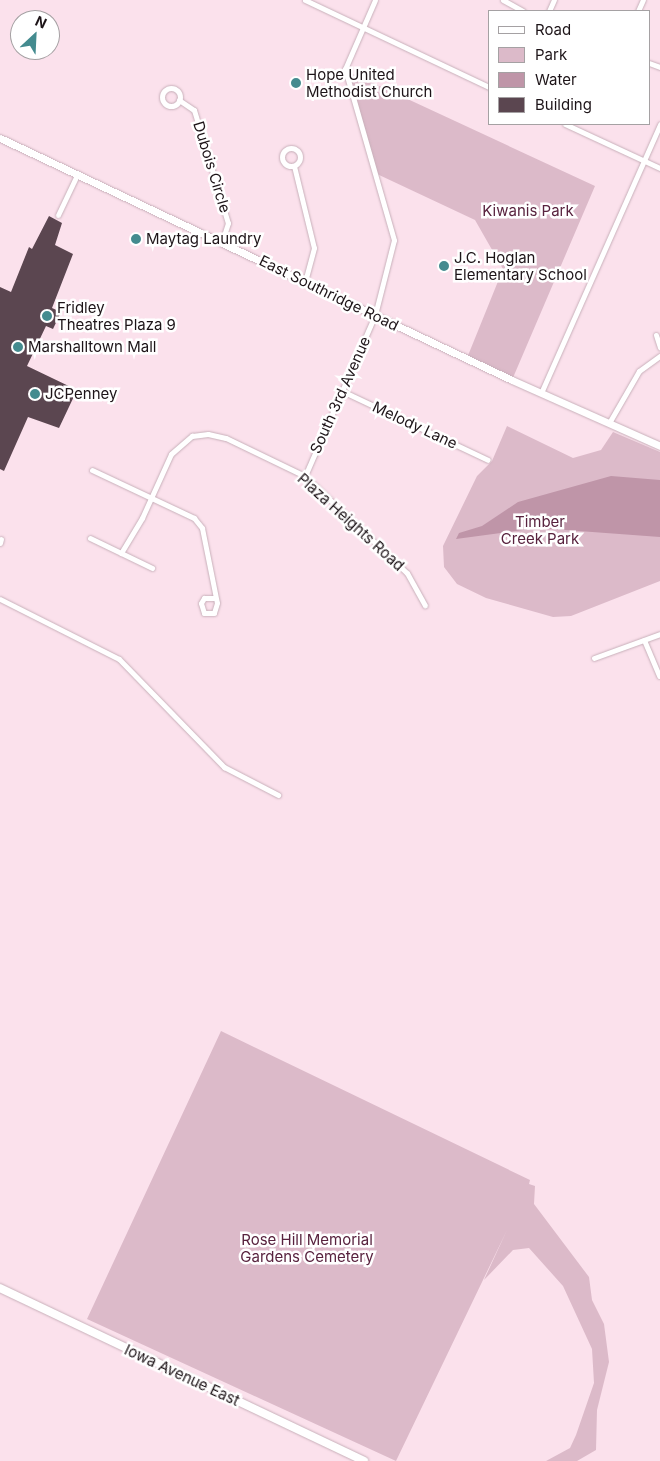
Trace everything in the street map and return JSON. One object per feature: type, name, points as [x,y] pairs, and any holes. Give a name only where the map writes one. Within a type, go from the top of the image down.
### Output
[{"type":"main road","name":"Iowa Avenue East","points":[[0,1288],[364,1461]]},
{"type":"street","points":[[305,0],[488,88]]},
{"type":"street","name":"South 3rd Avenue","points":[[305,476],[375,315],[394,234],[345,70],[376,0]]},
{"type":"street","points":[[503,0],[521,10]]},
{"type":"street","name":"Dubois Circle","points":[[179,100],[194,110],[228,223],[222,242]]},
{"type":"street","points":[[541,393],[660,124]]},
{"type":"street","points":[[567,125],[660,168]]},
{"type":"street","name":"East Southridge Road","points":[[0,138],[541,393],[660,446]]},
{"type":"street","points":[[294,166],[314,248],[305,281]]},
{"type":"street","points":[[58,214],[77,175]]},
{"type":"street","points":[[656,335],[660,346]]},
{"type":"street","points":[[609,423],[639,371],[660,356]]},
{"type":"street","name":"Melody Lane","points":[[342,391],[488,460]]},
{"type":"street","name":"Plaza Heights Road","points":[[151,498],[171,454],[192,436],[208,434],[226,438],[305,476],[407,573],[425,605]]},
{"type":"street","points":[[92,470],[194,518],[202,528],[214,598]]},
{"type":"street","points":[[121,553],[142,518],[151,498]]},
{"type":"street","points":[[90,538],[152,568]]},
{"type":"street","points":[[0,543],[1,539]]},
{"type":"street","points":[[0,600],[119,659],[224,767],[278,795]]},
{"type":"street","points":[[594,658],[660,634]]},
{"type":"street","points":[[644,640],[659,676]]},
{"type":"green space","name":"Kiwanis Park","points":[[345,70],[595,186],[512,380],[467,358],[503,269],[475,220],[377,174]]},
{"type":"green space","name":"Timber Creek Park","points":[[507,426],[573,458],[601,450],[613,432],[660,452],[660,581],[571,616],[553,617],[486,598],[457,584],[444,567],[443,546],[477,476],[492,461]]},
{"type":"green space","name":"Rose Hill Memorial Gardens Cemetery","points":[[221,1031],[530,1180],[529,1184],[535,1186],[534,1204],[589,1277],[592,1300],[604,1324],[609,1362],[597,1410],[596,1450],[577,1461],[546,1461],[570,1448],[576,1435],[594,1383],[592,1349],[563,1286],[529,1248],[513,1250],[484,1280],[507,1230],[396,1461],[87,1319]]},
{"type":"water","points":[[611,476],[660,480],[660,537],[538,528],[456,539],[459,533],[482,526],[518,502]]},
{"type":"building","name":"Marshalltown Mall","points":[[49,216],[62,223],[55,245],[73,254],[52,308],[61,312],[53,329],[46,326],[27,366],[77,390],[59,428],[28,417],[4,471],[0,469],[0,287],[11,292],[29,247],[32,249]]},
{"type":"place","name":"Hope United Methodist Church","points":[[296,83]]},
{"type":"place","name":"Maytag Laundry","points":[[136,239]]},
{"type":"place","name":"J.C. Hoglan Elementary School","points":[[444,266]]},
{"type":"place","name":"Fridley Theatres Plaza 9","points":[[47,316]]},
{"type":"place","name":"Marshalltown Mall","points":[[18,347]]},
{"type":"place","name":"JCPenney","points":[[35,394]]}]
